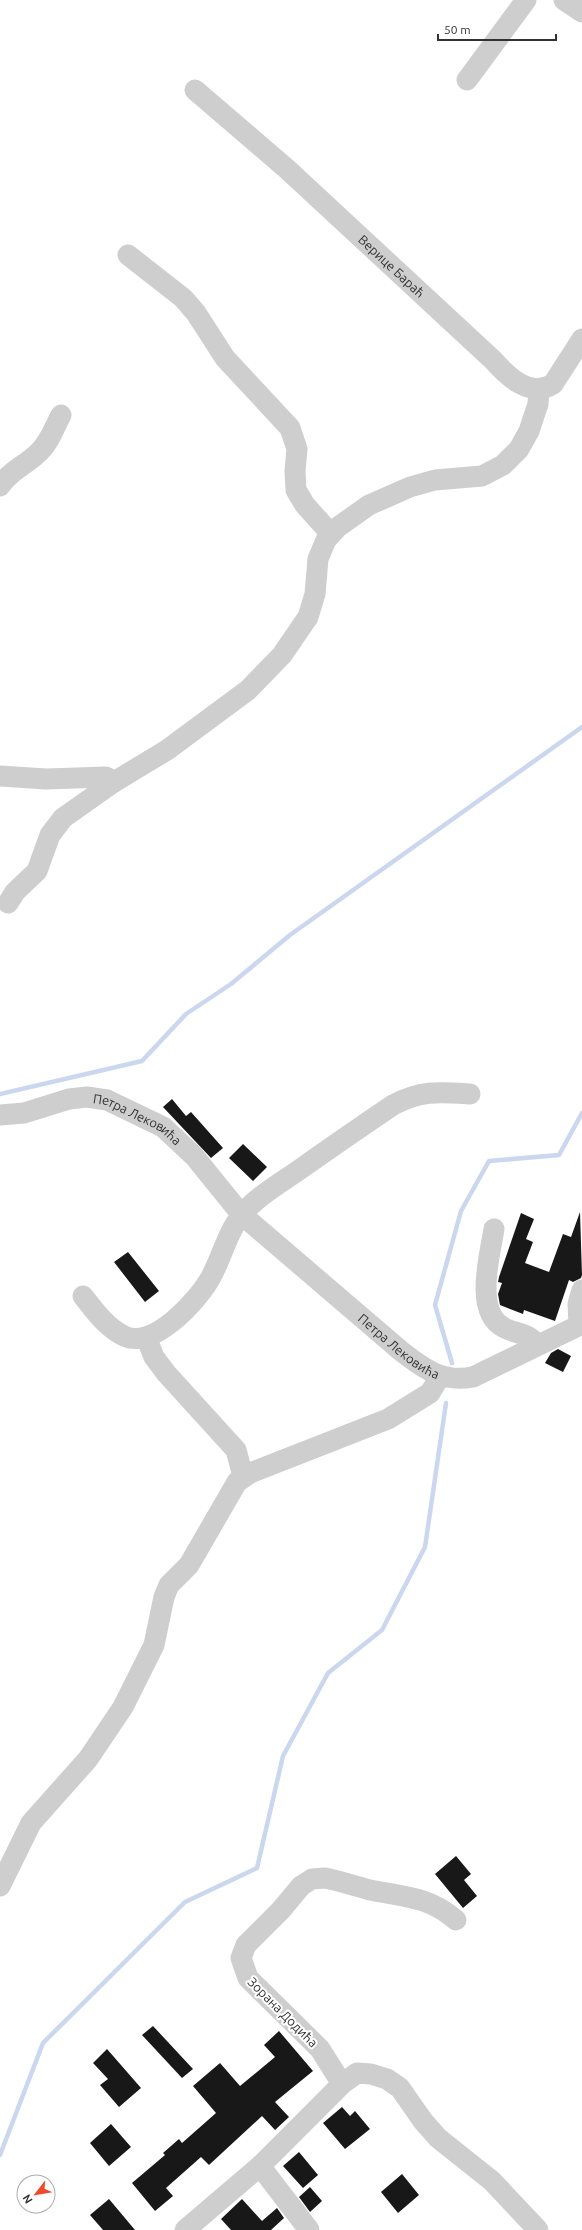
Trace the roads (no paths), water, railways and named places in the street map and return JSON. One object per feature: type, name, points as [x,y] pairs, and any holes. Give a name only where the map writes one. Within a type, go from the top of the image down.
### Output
[{"type":"street","points":[[467,80],[526,0]]},
{"type":"street","points":[[564,0],[582,12]]},
{"type":"street","name":"Верице Бараћ","points":[[196,90],[287,169],[493,360],[506,375],[530,388],[539,389]]},
{"type":"street","points":[[128,255],[183,298],[196,313],[225,358],[290,428],[297,449],[295,471],[296,490],[305,505],[331,534]]},
{"type":"street","points":[[8,902],[15,892],[37,871],[46,843],[56,826],[84,802],[167,750],[248,690],[282,655],[308,617],[315,594],[318,559],[331,534],[364,508],[397,491],[435,480],[482,476],[503,465],[519,448],[529,431],[538,404],[539,389],[553,384],[582,339]]},
{"type":"street","points":[[0,486],[15,469],[32,459],[44,448],[61,415]]},
{"type":"street","points":[[0,776],[46,780],[106,777],[114,782]]},
{"type":"street","points":[[83,1296],[114,1329],[125,1336],[146,1336],[155,1333],[181,1314],[203,1290],[214,1270],[227,1237],[241,1214],[262,1196],[394,1104],[409,1096],[438,1092],[470,1094]]},
{"type":"street","name":"Петра Лековића","points":[[0,1114],[24,1113],[69,1099],[87,1097],[108,1100],[163,1127],[194,1156],[241,1214],[401,1352],[424,1369],[440,1376],[462,1379],[473,1377],[581,1324]]},
{"type":"street","points":[[494,1229],[485,1289],[488,1309],[493,1318],[502,1327],[528,1336],[537,1345]]},
{"type":"street","points":[[581,1324],[578,1304],[582,1290]]},
{"type":"street","points":[[146,1336],[154,1357],[166,1373],[236,1450],[243,1476]]},
{"type":"street","points":[[0,1886],[31,1823],[84,1763],[124,1707],[154,1645],[164,1597],[169,1585],[189,1565],[232,1489],[243,1476],[388,1419],[430,1393],[440,1376]]},
{"type":"street","name":"Зорана Додића","points":[[342,2084],[336,2071],[320,2049],[248,1978],[241,1958],[246,1945],[281,1910],[301,1886],[318,1878],[325,1878],[385,1893],[420,1898],[440,1908],[456,1920]]},
{"type":"street","points":[[185,2230],[260,2166],[342,2084],[357,2073],[372,2074],[387,2079],[400,2088],[438,2138],[492,2181],[538,2230]]},
{"type":"street","points":[[260,2166],[309,2230]]},
{"type":"waterway","points":[[0,1094],[142,1061],[186,1014],[231,984],[290,935],[582,727]]},
{"type":"waterway","points":[[452,1363],[435,1305],[461,1211],[489,1161],[559,1155],[582,1113]]},
{"type":"waterway","points":[[0,2155],[43,2043],[185,1902],[257,1868],[283,1756],[328,1673],[382,1630],[425,1547],[446,1403]]}]
